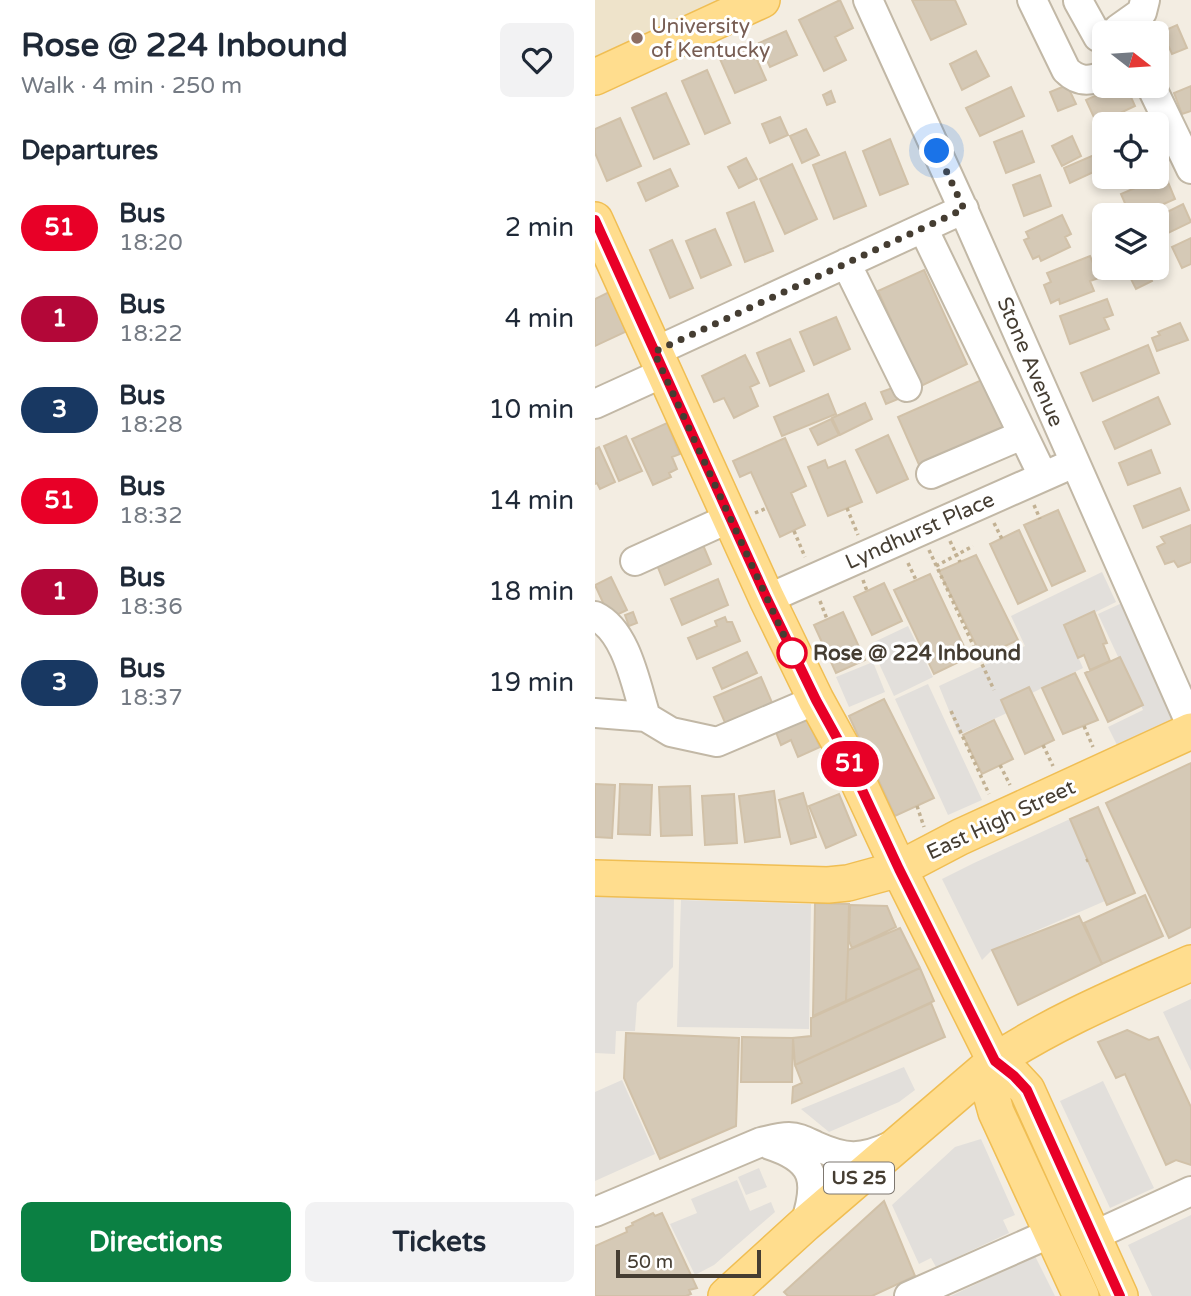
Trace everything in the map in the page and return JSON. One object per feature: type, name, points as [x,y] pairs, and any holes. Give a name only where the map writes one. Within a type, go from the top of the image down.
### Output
[{"type":"main road","points":[[595,77],[762,0]]},
{"type":"main road","points":[[595,220],[659,362],[741,516],[767,599],[816,700],[843,749],[899,869],[995,1061],[1027,1090],[1120,1296]]},
{"type":"main road","name":"East High Street","points":[[595,878],[828,885],[848,883],[899,869],[960,837],[1191,732]]},
{"type":"main road","name":"US 25","points":[[740,1291],[805,1224],[995,1061],[1055,1026],[1191,963]]},
{"type":"main road","points":[[995,1061],[991,1094],[996,1112],[1081,1296]]},
{"type":"street","name":"Stone Avenue","points":[[867,0],[964,209],[1191,725]]},
{"type":"street","points":[[1032,0],[1066,70],[1072,76],[1092,81]]},
{"type":"street","points":[[1128,21],[1142,12],[1145,0]]},
{"type":"street","points":[[1077,1],[1092,27]]},
{"type":"street","points":[[1157,98],[1191,169]]},
{"type":"street","points":[[595,404],[659,362],[846,263],[964,209]]},
{"type":"street","points":[[923,228],[1043,476]]},
{"type":"street","points":[[846,263],[907,387]]},
{"type":"street","points":[[931,474],[1022,435]]},
{"type":"street","name":"Lyndhurst Place","points":[[767,599],[816,587],[1074,463]]},
{"type":"street","points":[[635,561],[741,516]]},
{"type":"street","points":[[595,616],[605,620],[624,648],[646,717]]},
{"type":"street","points":[[595,713],[646,717],[671,732],[717,742],[816,700]]},
{"type":"street","points":[[595,1212],[761,1142],[790,1137],[833,1153],[858,1157],[873,1155],[903,1141]]},
{"type":"street","points":[[761,1142],[796,1155],[810,1171],[813,1202],[805,1224]]},
{"type":"street","points":[[1093,1236],[1191,1191]]},
{"type":"street","points":[[909,1296],[1051,1233]]},
{"type":"path","points":[[741,516],[767,508]]},
{"type":"path","points":[[847,508],[857,535]]},
{"type":"path","points":[[794,531],[827,619]]},
{"type":"path","points":[[948,536],[960,562]]},
{"type":"path","points":[[927,545],[994,690]]},
{"type":"path","points":[[936,566],[973,546]]},
{"type":"path","points":[[905,555],[916,580]]},
{"type":"path","points":[[951,711],[993,802]]},
{"type":"path","points":[[1084,726],[1097,755]]},
{"type":"path","points":[[1043,745],[1056,774]]},
{"type":"path","points":[[1000,765],[1013,793]]},
{"type":"path","points":[[916,806],[926,832]]},
{"type":"shaded area","name":"University of Kentucky","points":[[595,0],[763,0],[595,76]]},
{"type":"shaded area","points":[[1102,572],[1116,602],[1065,627],[1083,668],[1032,693],[1029,687],[1001,700],[1007,713],[959,735],[939,686],[1025,646],[1011,616]]},
{"type":"shaded area","points":[[1122,603],[1177,720],[1118,747],[1108,727],[1143,710],[1098,614]]},
{"type":"shaded area","points":[[908,626],[933,677],[894,696],[870,644]]},
{"type":"shaded area","points":[[873,662],[885,692],[849,707],[836,677]]},
{"type":"shaded area","points":[[928,684],[982,800],[948,815],[895,699]]},
{"type":"shaded area","points":[[1070,819],[1105,901],[992,950],[982,960],[942,879]]},
{"type":"shaded area","points":[[674,896],[673,967],[637,1003],[635,1031],[616,1031],[615,1054],[595,1053],[595,897]]},
{"type":"shaded area","points":[[681,900],[811,904],[809,1029],[677,1027]]},
{"type":"shaded area","points":[[1191,999],[1191,1071],[1163,1012]]},
{"type":"shaded area","points":[[904,1067],[915,1090],[899,1102],[829,1132],[801,1109]]},
{"type":"shaded area","points":[[622,1080],[655,1154],[595,1181],[595,1092]]},
{"type":"shaded area","points":[[1103,1081],[1154,1188],[1110,1208],[1060,1101]]},
{"type":"shaded area","points":[[981,1139],[1015,1215],[1003,1220],[1009,1233],[936,1267],[931,1258],[919,1264],[892,1205],[955,1147]]},
{"type":"shaded area","points":[[759,1168],[767,1187],[746,1195],[738,1177]]},
{"type":"shaded area","points":[[737,1180],[750,1211],[771,1202],[775,1212],[714,1265],[695,1275],[670,1224],[697,1213],[691,1199]]},
{"type":"shaded area","points":[[1191,1215],[1191,1296],[1152,1296],[1128,1245]]},
{"type":"shaded area","points":[[1035,1256],[1055,1296],[951,1296]]},
{"type":"building","points":[[840,0],[853,28],[835,37],[846,60],[824,71],[799,20]]},
{"type":"building","points":[[912,0],[955,0],[966,24],[931,40]]},
{"type":"building","points":[[1177,25],[1187,48],[1172,54],[1169,47],[1169,29]]},
{"type":"building","points":[[786,31],[797,55],[770,67],[759,43]]},
{"type":"building","points":[[751,46],[766,80],[735,93],[720,59]]},
{"type":"building","points":[[976,51],[989,76],[962,90],[950,64]]},
{"type":"building","points":[[707,70],[730,123],[705,134],[682,81]]},
{"type":"building","points":[[1067,85],[1076,104],[1058,111],[1050,92]]},
{"type":"building","points":[[1191,86],[1191,111],[1182,114],[1174,93]]},
{"type":"building","points":[[1011,87],[1024,116],[980,136],[966,108]]},
{"type":"building","points":[[831,91],[835,102],[827,105],[823,95]]},
{"type":"building","points":[[666,93],[689,144],[654,159],[632,108]]},
{"type":"building","points":[[1092,97],[1131,98],[1135,106],[1122,112],[1092,113],[1086,100]]},
{"type":"building","points":[[780,117],[788,135],[770,143],[762,124]]},
{"type":"building","points":[[620,118],[641,166],[607,181],[595,153],[595,129]]},
{"type":"building","points":[[806,129],[819,155],[802,163],[790,136]]},
{"type":"building","points":[[1022,131],[1034,162],[1006,173],[994,142]]},
{"type":"building","points":[[1072,136],[1081,156],[1062,166],[1052,146]]},
{"type":"building","points":[[890,139],[908,184],[880,195],[863,151]]},
{"type":"building","points":[[845,152],[866,206],[834,219],[813,165]]},
{"type":"building","points":[[1092,156],[1092,173],[1070,183],[1064,168]]},
{"type":"building","points":[[746,158],[757,179],[739,188],[728,167]]},
{"type":"building","points":[[792,164],[817,219],[785,234],[760,179]]},
{"type":"building","points":[[670,169],[678,186],[646,201],[638,183]]},
{"type":"building","points":[[1040,175],[1051,206],[1024,216],[1013,185]]},
{"type":"building","points":[[1169,185],[1175,199],[1166,203],[1125,203],[1121,194],[1133,189],[1169,189]]},
{"type":"building","points":[[754,202],[773,251],[745,262],[727,213]]},
{"type":"building","points":[[1183,204],[1191,222],[1169,233],[1169,211]]},
{"type":"building","points":[[1062,215],[1071,234],[1065,237],[1070,247],[1041,261],[1039,256],[1033,259],[1024,240],[1029,238],[1026,232]]},
{"type":"building","points":[[715,229],[731,265],[701,278],[686,241]]},
{"type":"building","points":[[1191,238],[1191,264],[1182,268],[1172,247]]},
{"type":"building","points":[[672,240],[693,288],[670,298],[650,250]]},
{"type":"building","points":[[1090,256],[1093,280],[1090,281],[1094,291],[1060,304],[1059,299],[1051,303],[1044,285],[1051,282],[1047,273]]},
{"type":"building","points":[[924,270],[967,364],[921,386],[878,291]]},
{"type":"building","points":[[1132,280],[1152,280],[1152,281],[1136,289]]},
{"type":"building","points":[[609,292],[627,331],[595,346],[595,299]]},
{"type":"building","points":[[1107,299],[1113,315],[1104,318],[1109,329],[1070,344],[1060,316]]},
{"type":"building","points":[[836,317],[850,349],[814,365],[800,332]]},
{"type":"building","points":[[1180,323],[1188,340],[1157,351],[1152,338],[1160,335],[1158,332]]},
{"type":"building","points":[[790,339],[804,371],[770,386],[757,353]]},
{"type":"building","points":[[1148,345],[1159,373],[1093,401],[1081,373]]},
{"type":"building","points":[[745,355],[759,383],[750,387],[758,406],[734,418],[724,398],[714,402],[702,376]]},
{"type":"building","points":[[984,379],[1005,428],[920,467],[898,417]]},
{"type":"building","points":[[898,386],[903,397],[886,404],[881,392]]},
{"type":"building","points":[[828,394],[836,414],[782,436],[774,417]]},
{"type":"building","points":[[1158,397],[1170,424],[1115,449],[1103,422]]},
{"type":"building","points":[[865,403],[872,419],[840,435],[832,418]]},
{"type":"building","points":[[831,419],[839,435],[818,445],[810,429]]},
{"type":"building","points":[[667,423],[680,454],[672,457],[677,469],[669,473],[671,477],[653,485],[632,439]]},
{"type":"building","points":[[888,435],[908,479],[877,493],[856,450]]},
{"type":"building","points":[[626,436],[642,471],[619,481],[604,446]]},
{"type":"building","points":[[785,438],[806,486],[791,493],[805,525],[780,537],[751,472],[740,477],[733,461]]},
{"type":"building","points":[[599,447],[615,482],[600,489],[597,483],[595,484],[595,449]]},
{"type":"building","points":[[1151,450],[1160,473],[1128,485],[1119,463]]},
{"type":"building","points":[[825,460],[828,468],[845,461],[862,502],[828,516],[808,467]]},
{"type":"building","points":[[1180,488],[1189,510],[1143,528],[1134,506]]},
{"type":"building","points":[[1058,510],[1085,571],[1052,586],[1024,525]]},
{"type":"building","points":[[1191,525],[1191,562],[1178,567],[1174,561],[1165,564],[1157,547],[1165,543],[1161,537]]},
{"type":"building","points":[[1019,530],[1047,590],[1018,604],[990,544]]},
{"type":"building","points":[[703,545],[711,564],[665,585],[657,565]]},
{"type":"building","points":[[976,555],[1018,640],[982,657],[939,571]]},
{"type":"building","points":[[930,574],[969,657],[934,674],[894,590]]},
{"type":"building","points":[[611,577],[627,610],[610,618],[595,585]]},
{"type":"building","points":[[718,579],[728,605],[682,625],[671,599]]},
{"type":"building","points":[[884,583],[902,621],[872,635],[854,597]]},
{"type":"building","points":[[1094,611],[1107,643],[1103,644],[1110,661],[1090,670],[1084,655],[1078,658],[1064,625]]},
{"type":"building","points":[[633,612],[637,623],[629,626],[625,615]]},
{"type":"building","points":[[843,612],[865,660],[836,673],[814,625]]},
{"type":"building","points":[[725,617],[727,622],[732,622],[740,641],[697,659],[688,638],[717,626],[715,621]]},
{"type":"building","points":[[747,652],[757,673],[722,689],[713,668]]},
{"type":"building","points":[[1120,657],[1143,705],[1108,722],[1085,673]]},
{"type":"building","points":[[1075,673],[1098,720],[1063,734],[1042,688]]},
{"type":"building","points":[[761,677],[773,705],[726,725],[714,697]]},
{"type":"building","points":[[1029,687],[1054,740],[1025,754],[1001,700]]},
{"type":"building","points":[[884,699],[934,798],[895,816],[849,716]]},
{"type":"building","points":[[804,713],[820,747],[798,757],[791,740],[781,745],[774,727]]},
{"type":"building","points":[[994,720],[1013,759],[982,774],[963,735]]},
{"type":"building","points":[[1191,763],[1191,927],[1169,938],[1106,803]]},
{"type":"building","points":[[595,784],[615,785],[612,838],[595,837]]},
{"type":"building","points":[[620,784],[652,785],[650,835],[618,834]]},
{"type":"building","points":[[690,786],[692,835],[661,836],[659,787]]},
{"type":"building","points":[[774,791],[780,837],[745,842],[739,796]]},
{"type":"building","points":[[803,793],[816,837],[791,844],[779,800]]},
{"type":"building","points":[[734,794],[737,843],[705,845],[702,796]]},
{"type":"building","points":[[839,794],[856,835],[826,848],[809,806]]},
{"type":"building","points":[[1098,807],[1135,893],[1107,905],[1070,819]]},
{"type":"building","points":[[1145,895],[1163,936],[1102,964],[1084,923]]},
{"type":"building","points":[[815,903],[849,904],[846,1001],[813,1016]]},
{"type":"building","points":[[850,905],[887,906],[896,927],[852,948],[849,941]]},
{"type":"building","points":[[1079,916],[1102,964],[1018,1005],[992,950]]},
{"type":"building","points":[[900,928],[920,968],[846,1001],[848,950]]},
{"type":"building","points":[[920,968],[934,1001],[795,1065],[793,1038],[811,1036],[811,1018]]},
{"type":"building","points":[[931,1003],[945,1037],[792,1103],[793,1087],[802,1083],[795,1065]]},
{"type":"building","points":[[1127,1030],[1149,1040],[1158,1037],[1191,1107],[1191,1165],[1176,1160],[1166,1165],[1125,1074],[1116,1078],[1098,1042]]},
{"type":"building","points":[[626,1033],[739,1038],[736,1126],[660,1159],[624,1078]]},
{"type":"building","points":[[742,1037],[793,1038],[792,1082],[741,1082]]},
{"type":"building","points":[[884,1201],[915,1276],[872,1296],[788,1296],[784,1292]]},
{"type":"building","points":[[653,1213],[655,1216],[662,1213],[697,1288],[689,1290],[691,1294],[686,1296],[595,1296],[595,1246],[627,1232],[626,1228],[633,1225],[632,1223]]},
{"type":"bus line","name":"51","points":[[595,220],[793,655],[843,749],[899,869],[995,1061],[1027,1090],[1120,1296]]},
{"type":"place","name":"University of Kentucky","points":[[637,38]]},
{"type":"place","name":"Rose @ 224 Inbound","points":[[792,653]]},
{"type":"route","points":[[792,653],[793,655],[654,352],[964,209],[937,151]]}]
